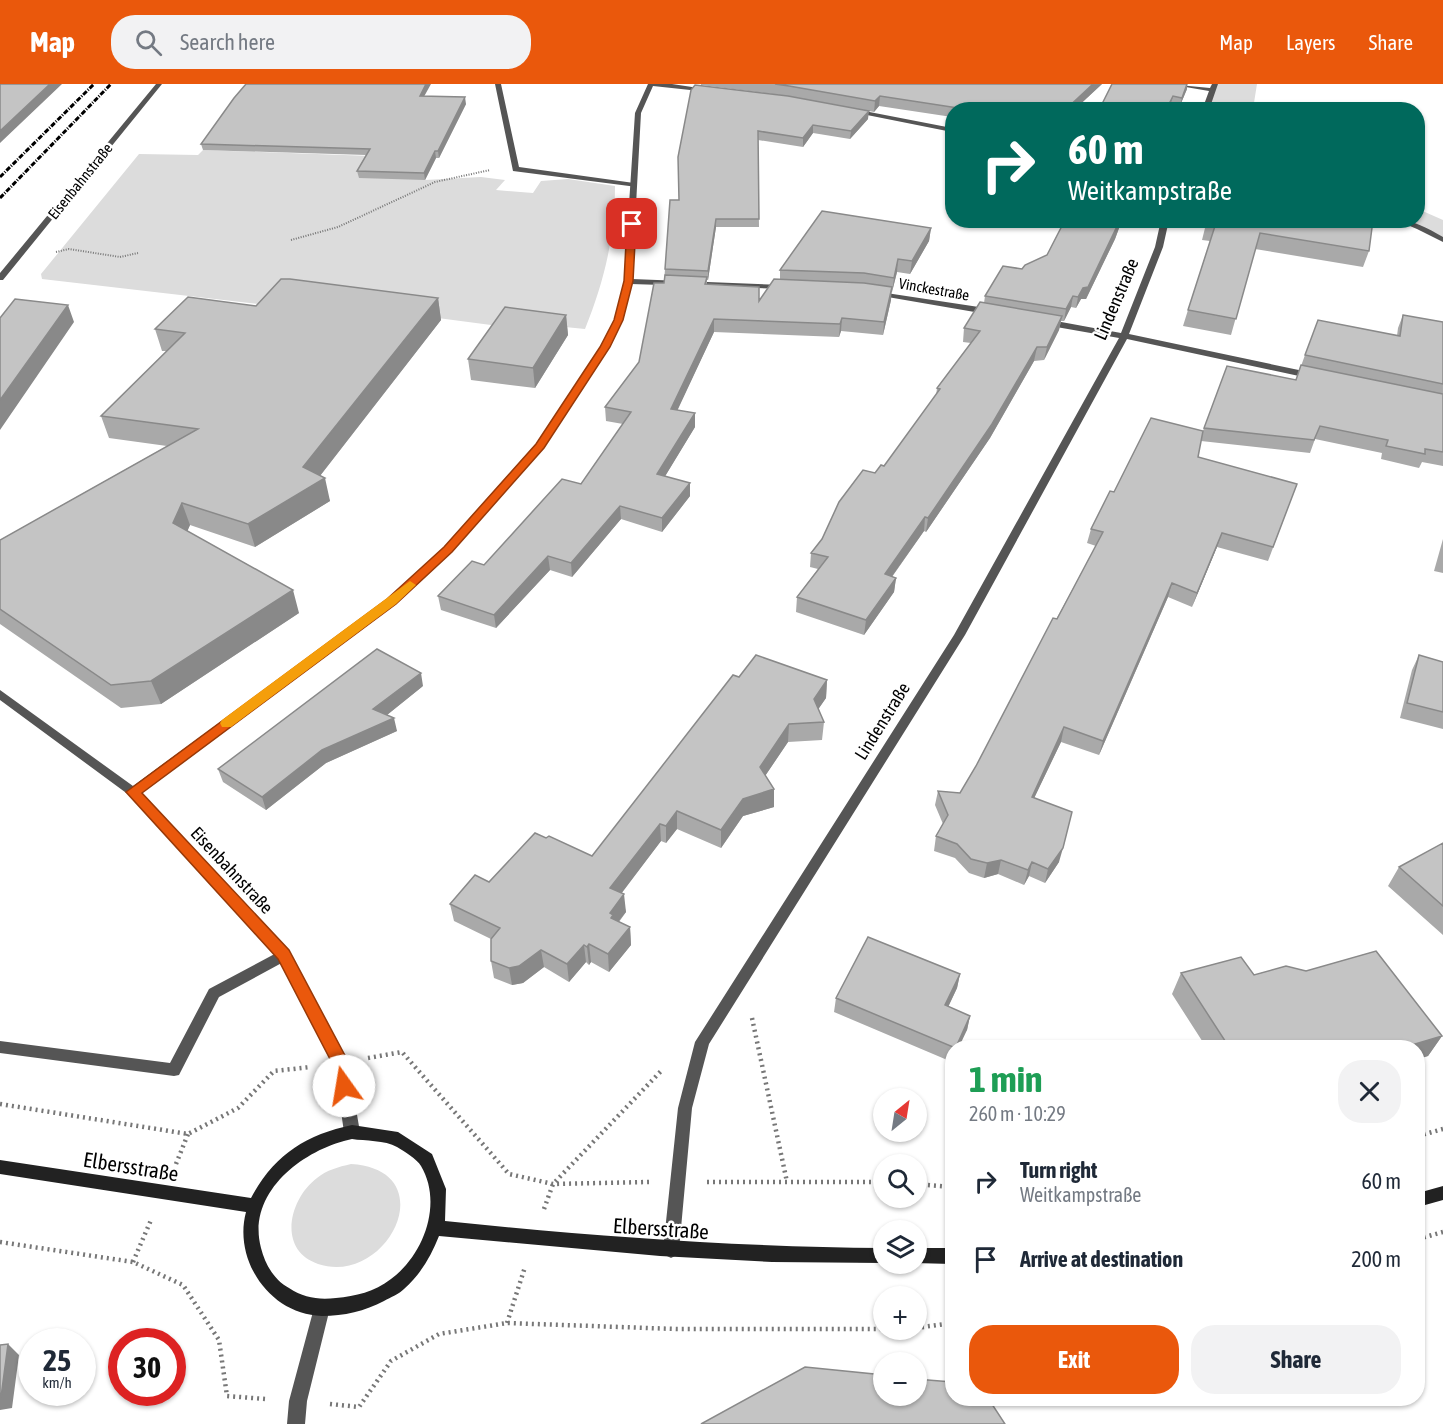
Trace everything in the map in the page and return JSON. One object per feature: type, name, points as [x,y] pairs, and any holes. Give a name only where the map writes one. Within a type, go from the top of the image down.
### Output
[{"type":"main road","points":[[352,1132],[390,1135],[412,1147],[428,1163],[439,1189],[440,1209],[437,1228],[421,1259],[400,1282],[381,1295],[354,1305],[322,1308],[300,1304],[285,1297],[272,1287],[260,1271],[252,1252],[251,1230],[256,1206],[267,1184],[285,1163],[317,1141],[352,1132]]},
{"type":"main road","name":"Elbersstraße","points":[[0,1167],[256,1206]]},
{"type":"main road","points":[[1425,1198],[1443,1193]]},
{"type":"main road","name":"Elbersstraße","points":[[437,1228],[670,1250],[796,1256],[873,1256]]},
{"type":"main road","points":[[927,1256],[945,1256]]},
{"type":"street","name":"Eisenbahnstraße","points":[[0,278],[159,84]]},
{"type":"street","points":[[498,84],[516,169],[634,185]]},
{"type":"street","points":[[133,792],[392,602],[448,549],[540,446],[605,347],[619,320],[628,281],[638,113],[652,84],[721,92]]},
{"type":"street","points":[[1171,84],[1214,87],[1208,102]]},
{"type":"street","points":[[843,109],[945,129]]},
{"type":"street","name":"Lindenstraße","points":[[670,1250],[685,1108],[702,1042],[959,635],[1124,336],[1159,247],[1163,228]]},
{"type":"street","points":[[1420,228],[1443,240]]},
{"type":"street","points":[[628,281],[791,287]]},
{"type":"street","name":"Vinckestraße","points":[[863,291],[1001,314]]},
{"type":"street","points":[[1035,320],[1124,336],[1318,377]]},
{"type":"street","name":"Eisenbahnstraße","points":[[0,694],[133,792],[284,955],[340,1063],[352,1132]]},
{"type":"street","points":[[0,1047],[174,1070],[214,993],[284,955]]},
{"type":"street","points":[[296,1424],[298,1401],[322,1308]]},
{"type":"path","points":[[291,240],[338,227],[442,180],[516,165]]},
{"type":"path","points":[[18,256],[69,249],[120,257],[138,253]]},
{"type":"path","points":[[744,977],[787,1182]]},
{"type":"path","points":[[553,1184],[654,1076],[702,1042]]},
{"type":"path","points":[[0,1104],[188,1134],[238,1108],[274,1071],[402,1052],[509,1174],[553,1184],[873,1182]]},
{"type":"path","points":[[1425,1134],[1443,1129]]},
{"type":"path","points":[[927,1185],[945,1186]]},
{"type":"path","points":[[0,1242],[133,1262],[164,1192]]},
{"type":"path","points":[[1425,1237],[1443,1232]]},
{"type":"path","points":[[507,1323],[676,1329],[873,1329]]},
{"type":"path","points":[[927,1326],[945,1324]]},
{"type":"shaded area","points":[[1216,84],[1257,84],[1254,102],[1208,102]]},
{"type":"shaded area","points":[[203,150],[371,156],[425,180],[481,177],[505,180],[496,190],[533,193],[541,181],[568,179],[615,186],[611,241],[598,294],[585,329],[545,325],[536,331],[415,315],[266,305],[42,279],[41,274],[139,154],[198,155]]},
{"type":"shaded area","points":[[1425,212],[1443,220],[1443,240],[1415,228],[1425,228]]},
{"type":"shaded area","points":[[351,1164],[379,1171],[395,1185],[400,1204],[396,1225],[384,1244],[366,1259],[343,1267],[318,1264],[305,1257],[297,1248],[292,1236],[294,1211],[307,1187],[317,1178],[333,1169]]},
{"type":"building","points":[[0,84],[50,84],[0,131]]},
{"type":"building","points":[[246,84],[426,84],[420,96],[465,97],[438,151],[435,151],[424,173],[357,171],[370,149],[201,144]]},
{"type":"building","points":[[775,84],[1093,84],[1074,102],[945,102],[945,106],[880,96],[875,101]]},
{"type":"building","points":[[1112,84],[1187,84],[1182,98],[1173,96],[1170,102],[1103,102]]},
{"type":"building","points":[[695,85],[788,96],[869,111],[851,131],[813,125],[803,138],[758,131],[759,219],[716,219],[708,271],[665,269],[670,200],[679,200],[678,157],[691,90]]},
{"type":"building","points":[[822,211],[931,228],[912,261],[898,259],[894,278],[864,273],[780,270]]},
{"type":"building","points":[[1061,228],[1116,228],[1088,287],[1083,288],[1078,297],[1073,296],[1066,309],[985,296],[1003,266],[1022,269],[1025,265],[1047,255]]},
{"type":"building","points":[[1214,228],[1372,228],[1369,251],[1260,233],[1236,319],[1188,310]]},
{"type":"building","points":[[665,275],[707,277],[705,284],[759,287],[759,301],[774,279],[864,283],[892,287],[884,322],[842,318],[840,324],[714,319],[671,409],[695,413],[657,474],[690,483],[662,518],[620,506],[571,563],[548,556],[494,615],[438,596],[472,561],[484,565],[562,479],[581,484],[631,412],[605,407],[639,362],[654,283],[664,283]]},
{"type":"building","points":[[281,279],[438,298],[303,467],[325,478],[248,524],[182,503],[173,523],[293,590],[151,681],[111,685],[0,609],[0,540],[198,429],[101,416],[185,333],[155,329],[188,297],[256,306]]},
{"type":"building","points":[[15,299],[68,305],[0,400],[0,318]]},
{"type":"building","points":[[980,302],[1062,316],[1047,347],[1037,347],[992,424],[928,518],[925,517],[885,574],[896,578],[866,620],[797,597],[828,557],[811,553],[822,539],[839,502],[863,470],[875,473],[881,465],[884,466],[940,389],[937,388],[980,331],[964,328]]},
{"type":"building","points":[[505,307],[566,315],[533,368],[468,359]]},
{"type":"building","points":[[1403,315],[1443,322],[1443,384],[1305,355],[1318,320],[1400,336]]},
{"type":"building","points":[[1301,365],[1443,394],[1443,452],[1425,449],[1425,454],[1386,446],[1388,440],[1320,426],[1314,440],[1204,428],[1227,366],[1296,380]]},
{"type":"building","points":[[1151,418],[1203,431],[1198,457],[1297,484],[1273,547],[1222,533],[1197,593],[1172,583],[1103,741],[1064,727],[1032,797],[1072,812],[1063,848],[1048,869],[1032,862],[1028,870],[1001,860],[987,863],[971,859],[957,844],[936,836],[948,815],[938,791],[960,793],[976,766],[1053,618],[1057,619],[1103,532],[1091,529],[1110,491],[1114,492]]},
{"type":"building","points":[[377,649],[421,673],[373,709],[394,718],[322,750],[262,797],[218,769]]},
{"type":"building","points":[[756,655],[827,680],[814,699],[824,722],[789,724],[760,767],[774,789],[743,799],[721,830],[677,811],[666,826],[660,824],[610,888],[624,894],[610,913],[613,915],[611,918],[630,927],[608,954],[589,944],[587,947],[584,945],[567,964],[541,950],[519,966],[509,968],[491,961],[491,939],[500,928],[450,904],[475,875],[489,882],[535,833],[546,838],[549,836],[592,856],[733,675],[739,677]]},
{"type":"building","points":[[1419,655],[1443,662],[1443,712],[1407,703]]},
{"type":"building","points":[[1443,843],[1443,906],[1399,867]]},
{"type":"building","points":[[868,937],[960,974],[945,1005],[970,1016],[959,1040],[945,1040],[945,1044],[836,998]]},
{"type":"building","points":[[1376,951],[1442,1036],[1425,1041],[1224,1040],[1181,973],[1241,957],[1254,975],[1286,966],[1306,971]]},
{"type":"building","points":[[8,1344],[1,1397],[0,1397],[0,1345]]},
{"type":"building","points":[[805,1367],[873,1374],[873,1406],[927,1406],[927,1380],[945,1381],[945,1406],[993,1406],[1005,1424],[701,1424]]},
{"type":"railway","points":[[0,177],[94,84]]},
{"type":"railway","points":[[0,198],[111,84]]},
{"type":"slow traffic","points":[[227,723],[392,602],[410,585]]},
{"type":"route","points":[[344,1086],[340,1063],[284,955],[133,792],[392,602],[448,549],[540,446],[605,347],[619,320],[628,281],[632,224]]}]
